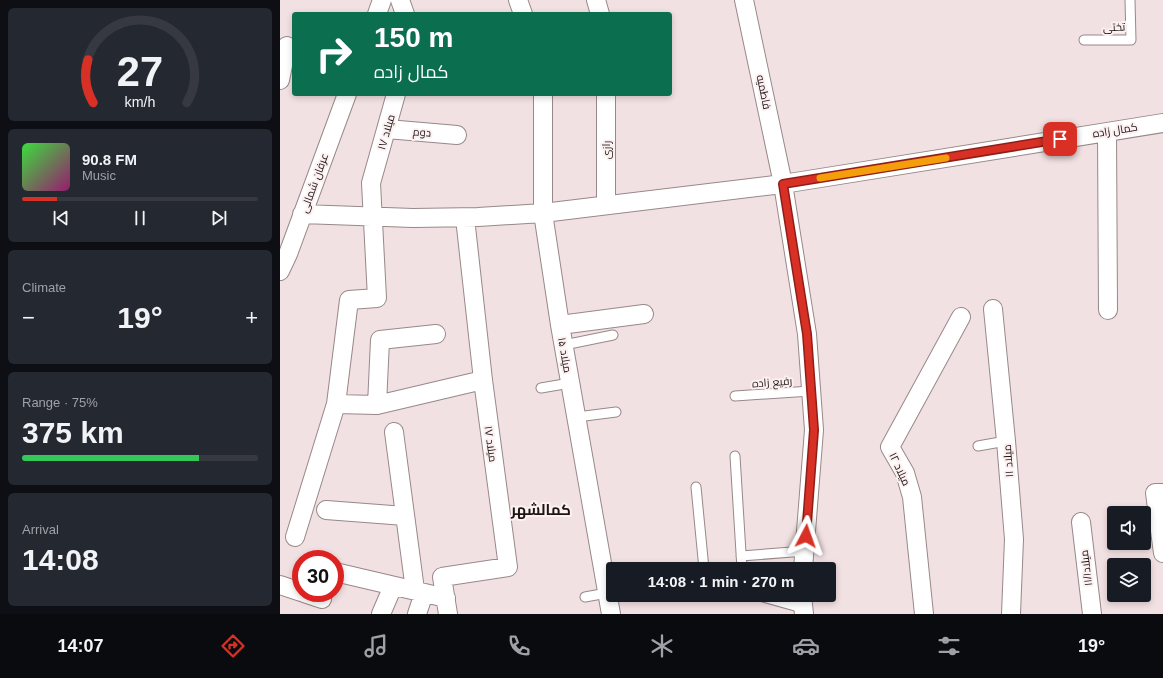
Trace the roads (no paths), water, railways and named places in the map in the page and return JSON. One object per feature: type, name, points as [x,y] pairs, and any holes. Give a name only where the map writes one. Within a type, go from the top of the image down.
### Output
[{"type":"street","points":[[377,12],[382,0]]},
{"type":"street","points":[[400,0],[404,12]]},
{"type":"street","points":[[518,0],[522,12]]},
{"type":"street","points":[[596,0],[599,12]]},
{"type":"street","name":"فاطمیه","points":[[744,0],[783,184],[807,334],[814,430],[804,562]]},
{"type":"street","points":[[280,80],[287,46]]},
{"type":"street","name":"عرفان شمالی","points":[[280,271],[284,252],[302,214],[346,96]]},
{"type":"street","name":"میلاد ۱۷","points":[[336,404],[349,300],[377,298],[371,183],[395,96]]},
{"type":"street","name":"میلاد ۱۵","points":[[543,96],[543,212],[560,325],[606,587]]},
{"type":"street","name":"رازی","points":[[606,96],[606,205]]},
{"type":"street","name":"کمال زاده","points":[[302,214],[372,218],[465,218],[543,212],[783,184],[1163,123]]},
{"type":"street","name":"دوم","points":[[387,129],[457,135]]},
{"type":"street","points":[[1106,132],[1108,310]]},
{"type":"street","name":"میلاد ۱۷","points":[[447,606],[442,577],[508,567],[483,380],[465,218]]},
{"type":"street","name":"میلاد ۱۱","points":[[993,310],[1014,539],[1011,614]]},
{"type":"street","points":[[560,325],[644,314]]},
{"type":"street","name":"میلاد ۱۲","points":[[924,614],[912,497],[905,473],[890,447],[961,317]]},
{"type":"street","points":[[377,404],[380,340],[436,334]]},
{"type":"street","points":[[295,537],[336,404],[377,404],[483,380]]},
{"type":"street","points":[[394,432],[405,516],[419,592],[418,614]]},
{"type":"street","points":[[1159,493],[1163,553]]},
{"type":"street","points":[[326,510],[405,516]]},
{"type":"street","name":"میلاد۱۱/۱","points":[[1080,522],[1092,614]]},
{"type":"street","points":[[344,574],[419,592],[447,606]]},
{"type":"street","points":[[280,585],[292,589]]},
{"type":"street","points":[[381,614],[393,586]]},
{"type":"street","name":"میلاد ۱۵","points":[[609,602],[611,614]]},
{"type":"lane","name":"تختی","points":[[1084,40],[1131,40],[1130,0]]},
{"type":"lane","points":[[564,345],[613,335]]},
{"type":"lane","points":[[541,388],[570,383]]},
{"type":"lane","name":"رفیع زاده","points":[[736,396],[811,391]]},
{"type":"lane","points":[[577,417],[616,412]]},
{"type":"lane","points":[[978,446],[1006,441]]},
{"type":"lane","points":[[735,456],[741,562]]},
{"type":"lane","points":[[696,487],[703,562]]},
{"type":"lane","points":[[741,556],[805,551]]},
{"type":"lane","points":[[585,597],[606,593]]},
{"type":"lane","points":[[786,602],[803,606]]},
{"type":"district","name":"کمالشهر","points":[[541,509]]}]
